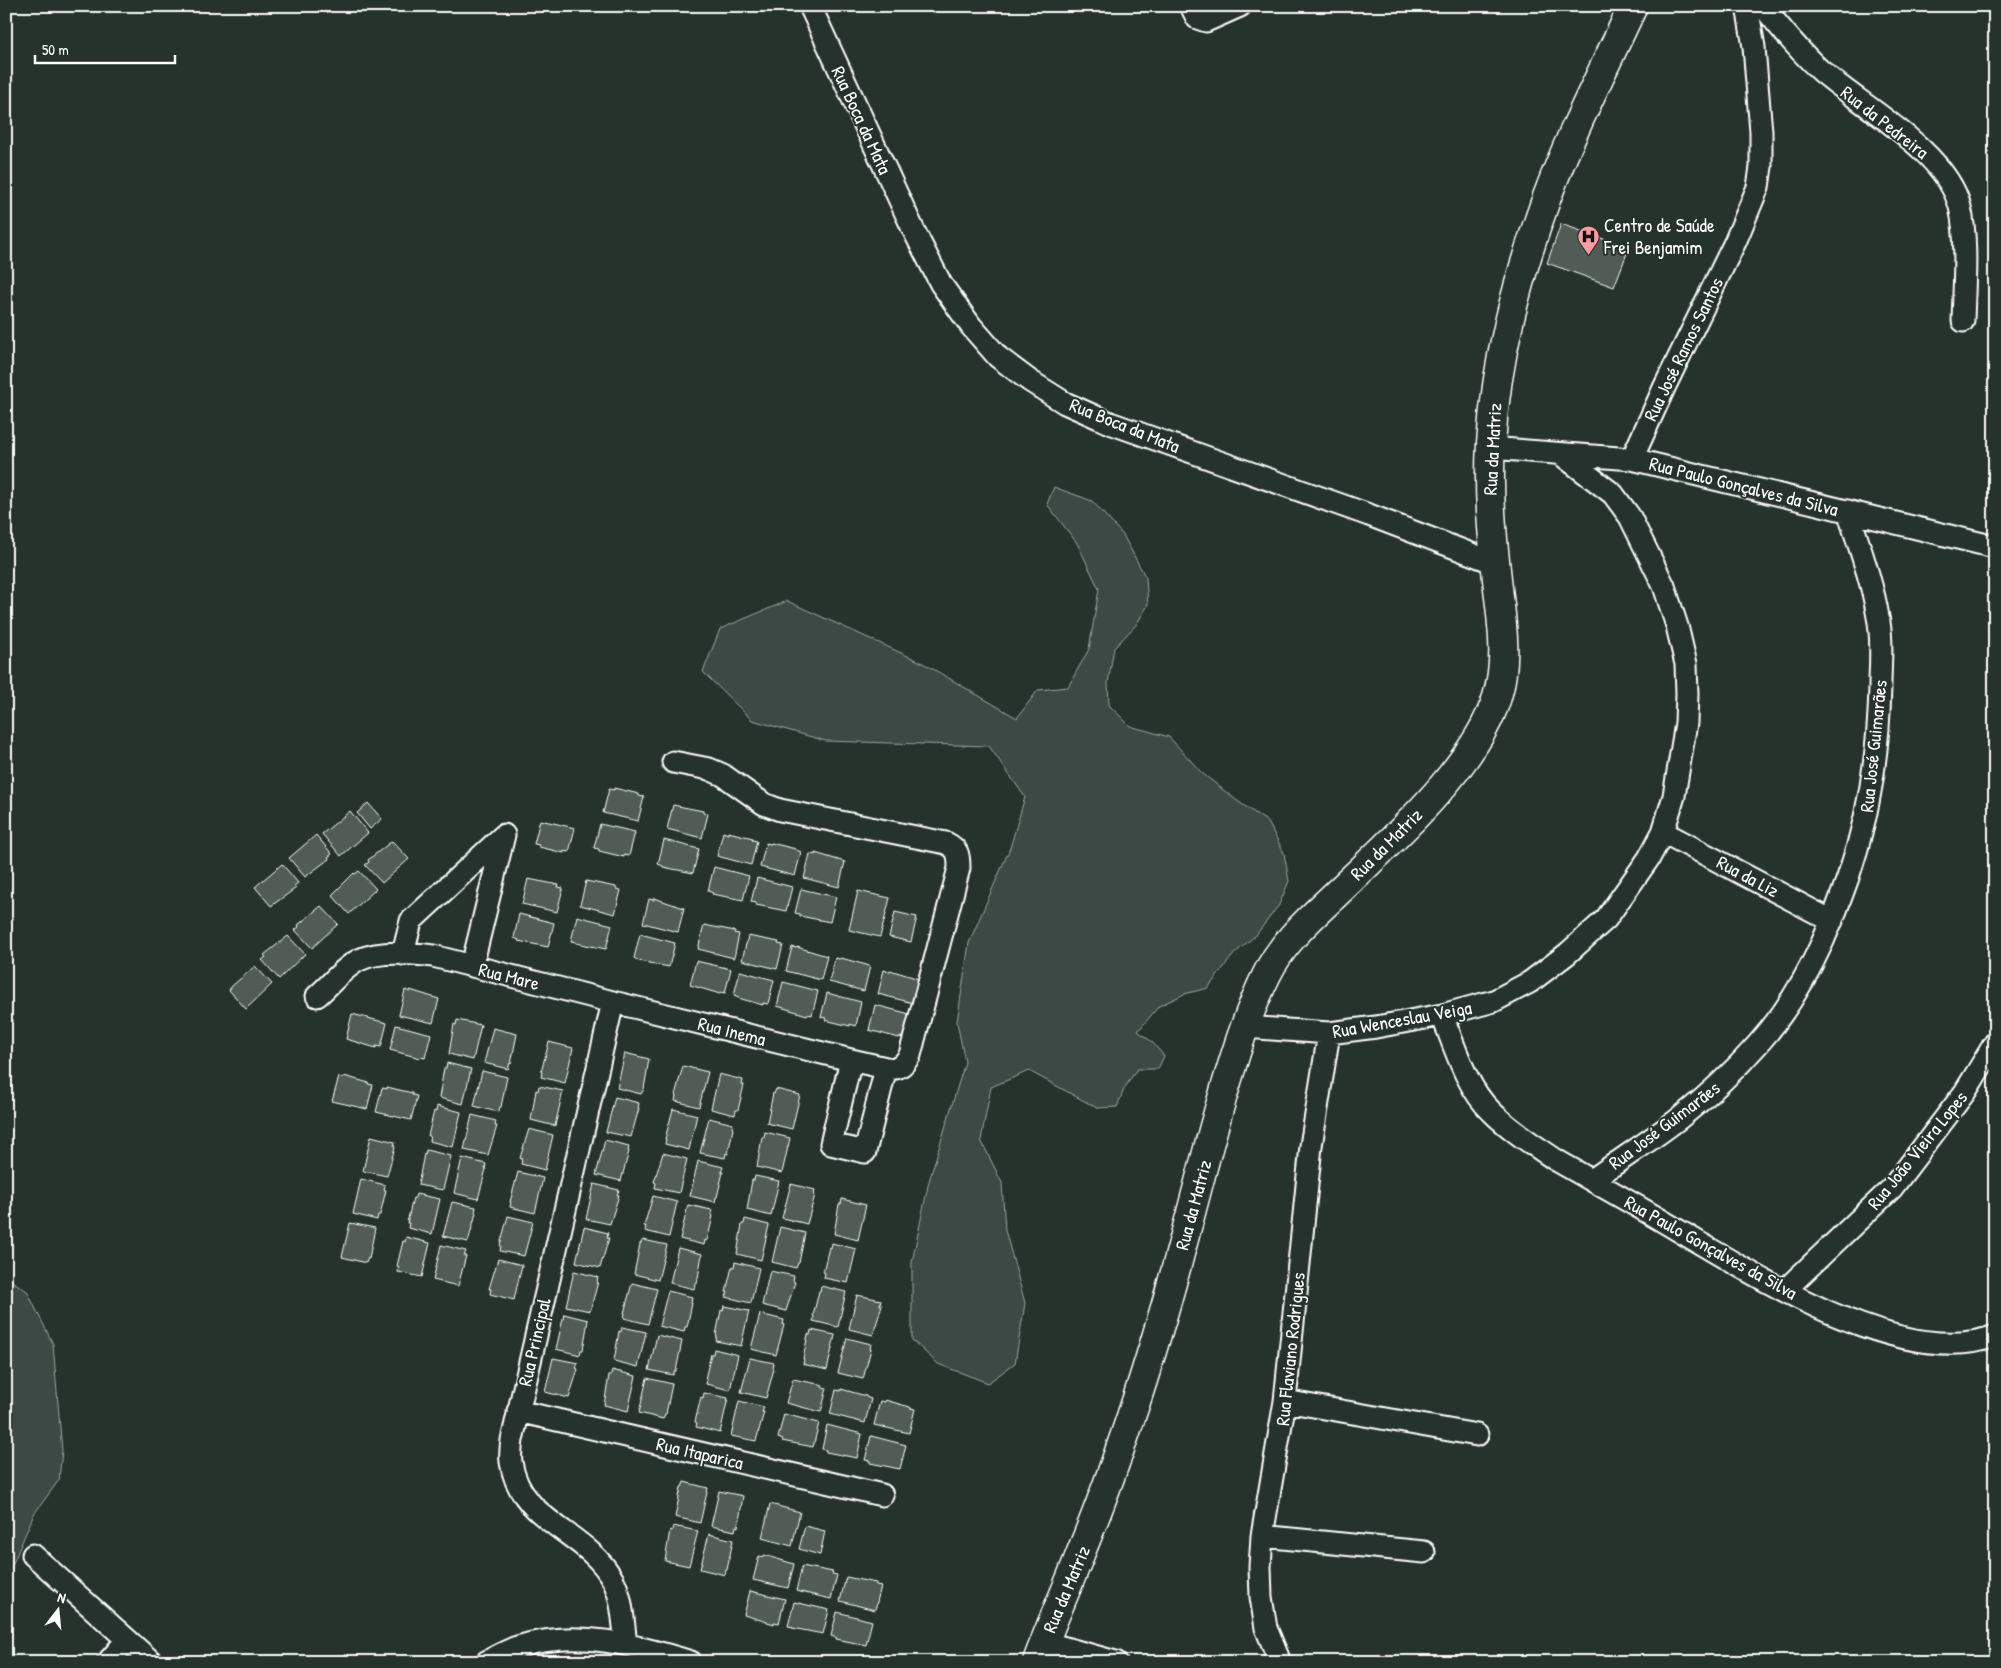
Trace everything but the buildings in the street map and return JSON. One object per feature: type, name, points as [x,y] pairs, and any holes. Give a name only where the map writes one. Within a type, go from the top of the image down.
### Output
[{"type":"main road","name":"Rua da Matriz","points":[[1040,1652],[1106,1489],[1143,1380],[1163,1315],[1231,1068],[1257,995],[1270,967],[1288,941],[1394,838],[1436,793],[1468,754],[1486,724],[1497,698],[1502,673],[1504,644],[1489,499],[1494,397],[1502,349],[1512,306],[1548,194],[1633,6]]},
{"type":"street","name":"Rua Boca da Mata","points":[[810,6],[914,231],[942,284],[971,326],[998,357],[1030,381],[1065,403],[1110,423],[1369,515],[1495,563]]},
{"type":"street","points":[[1191,6],[1198,18],[1206,21],[1240,6]]},
{"type":"street","name":"Rua José Ramos Santos","points":[[1632,459],[1664,388],[1736,240],[1758,187],[1761,168],[1761,132],[1754,47],[1747,6]]},
{"type":"street","name":"Rua da Pedreira","points":[[1763,6],[1784,32],[1820,70],[1929,156],[1946,176],[1960,206],[1963,232],[1963,321]]},
{"type":"street","name":"Rua Paulo Gonçalves da Silva","points":[[1490,448],[1632,459],[1995,547]]},
{"type":"street","name":"Rua Wenceslau Veiga","points":[[1245,1027],[1329,1033],[1442,1015],[1494,1000],[1530,982],[1567,954],[1606,918],[1649,858],[1663,832],[1674,796],[1686,723],[1688,694],[1686,664],[1677,626],[1664,586],[1630,518],[1613,494],[1562,455]]},
{"type":"street","name":"Rua José Guimarães","points":[[1592,1180],[1682,1116],[1720,1083],[1759,1043],[1791,1001],[1810,968],[1832,921],[1857,852],[1868,810],[1879,713],[1879,618],[1866,567],[1848,511]]},
{"type":"street","points":[[673,762],[709,769],[723,775],[749,795],[764,804],[780,810],[946,842],[955,847],[959,855],[958,868],[910,1055],[903,1066],[895,1070],[886,1068],[865,1152],[831,1144],[851,1060]]},
{"type":"street","name":"Rua da Liz","points":[[1663,832],[1832,921]]},
{"type":"street","points":[[403,954],[411,921],[504,835],[472,966]]},
{"type":"street","name":"Rua Mare","points":[[317,996],[358,960],[369,956],[403,954],[433,956],[613,1002]]},
{"type":"street","name":"Rua Inema","points":[[613,1002],[886,1068]]},
{"type":"street","name":"Rua Principal","points":[[613,1002],[518,1411],[512,1440],[511,1462],[517,1485],[528,1503],[583,1545],[601,1562],[614,1582],[621,1603],[626,1644]]},
{"type":"street","name":"Rua Paulo Gonçalves da Silva","points":[[1442,1015],[1474,1088],[1490,1110],[1521,1137],[1556,1160],[1785,1290],[1852,1321],[1899,1337],[1934,1344],[1964,1344],[1995,1336]]},
{"type":"street","name":"Rua Flaviano Rodrigues","points":[[1280,1662],[1266,1628],[1261,1597],[1262,1536],[1285,1401],[1311,1146],[1329,1033]]},
{"type":"street","name":"Rua João Vieira Lopes","points":[[1785,1290],[1892,1188],[1965,1092],[1995,1043]]},
{"type":"street","points":[[1285,1401],[1478,1435]]},
{"type":"street","name":"Rua Itaparica","points":[[518,1411],[882,1495]]},
{"type":"street","points":[[1262,1536],[1424,1552]]},
{"type":"street","points":[[34,1555],[152,1662]]},
{"type":"street","points":[[486,1662],[519,1646],[550,1639],[588,1638],[626,1644],[691,1662]]},
{"type":"street","points":[[108,1662],[127,1640]]},
{"type":"street","points":[[1040,1652],[1116,1662]]},
{"type":"shaded area","points":[[1054,487],[1092,501],[1123,535],[1146,578],[1148,605],[1136,625],[1114,648],[1108,683],[1109,705],[1130,726],[1169,737],[1202,773],[1268,822],[1284,853],[1289,881],[1279,905],[1256,935],[1234,954],[1208,988],[1184,994],[1159,1006],[1138,1031],[1152,1042],[1164,1056],[1158,1069],[1137,1069],[1124,1089],[1117,1107],[1097,1108],[1029,1071],[991,1087],[981,1140],[1002,1183],[1005,1230],[1025,1303],[1015,1363],[988,1383],[938,1364],[912,1340],[912,1262],[929,1181],[965,1062],[957,1022],[969,943],[1010,848],[1025,797],[989,746],[826,741],[752,720],[703,672],[720,629],[787,601],[921,662],[1017,718],[1038,690],[1068,687],[1089,649],[1099,589],[1077,543],[1047,504]]},
{"type":"shaded area","points":[[6,1277],[27,1291],[53,1344],[62,1451],[59,1480],[34,1514],[6,1580]]},
{"type":"place","name":"Centro de Saúde Frei Benjamim","points":[[1588,255]]}]
